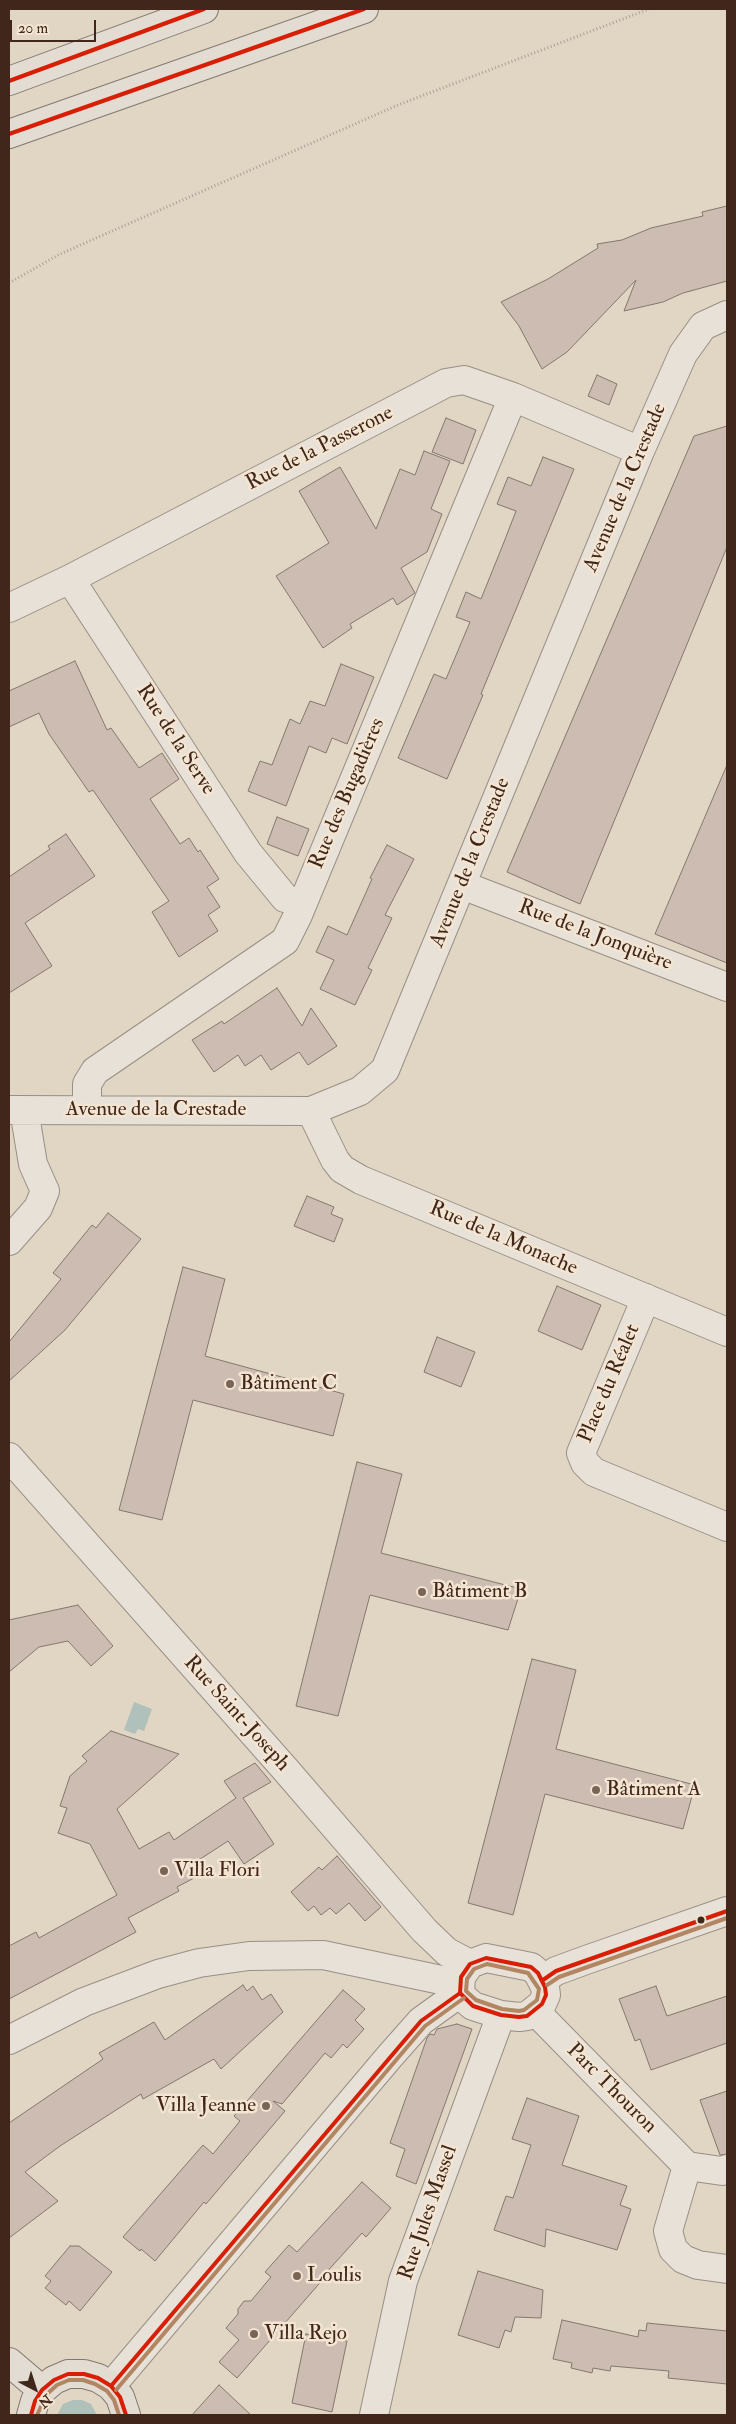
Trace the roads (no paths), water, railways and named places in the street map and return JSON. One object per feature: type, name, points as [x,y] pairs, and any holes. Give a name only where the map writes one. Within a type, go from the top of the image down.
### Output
[{"type":"main road","points":[[9,63],[188,9]]},
{"type":"main road","points":[[9,81],[204,9]]},
{"type":"main road","points":[[9,134],[364,9]]},
{"type":"main road","points":[[9,2362],[42,2390]]},
{"type":"main road","points":[[31,2415],[35,2401],[42,2390],[54,2380],[68,2374],[84,2374],[98,2378],[111,2386],[120,2397],[126,2415]]},
{"type":"street","name":"Avenue de la Crestade","points":[[17,1110],[311,1111],[360,1091],[385,1070],[640,451],[691,340],[703,326],[727,315]]},
{"type":"street","name":"Rue de la Passerone","points":[[9,608],[70,579],[446,383],[464,380],[513,396],[640,451]]},
{"type":"street","name":"Rue des Bugadières","points":[[87,1110],[87,1084],[95,1071],[285,941],[302,906],[513,396]]},
{"type":"street","name":"Rue de la Serve","points":[[70,579],[248,853],[285,898]]},
{"type":"street","name":"Rue de la Jonquière","points":[[462,885],[727,987]]},
{"type":"street","points":[[9,1241],[38,1208],[45,1191],[33,1164],[17,1110]]},
{"type":"street","name":"Rue de la Monache","points":[[311,1111],[335,1160],[342,1169],[361,1180],[727,1332]]},
{"type":"street","name":"Place du Réalet","points":[[646,1298],[581,1453],[585,1463],[594,1472],[607,1479],[727,1527]]},
{"type":"street","name":"Rue Saint-Joseph","points":[[9,1457],[285,1769],[424,1930],[447,1952],[463,1980]]},
{"type":"street","points":[[543,1980],[556,1972],[586,1960],[727,1911]]},
{"type":"street","points":[[9,2040],[84,2002],[158,1974],[199,1963],[249,1956],[323,1955],[463,1980]]},
{"type":"street","points":[[111,2386],[421,2021],[463,1980],[486,1958],[531,1967],[543,1980],[546,1995],[542,2004],[535,2011],[519,2017],[501,2015],[473,2006],[463,1980]]},
{"type":"street","name":"Parc Thouron","points":[[535,2011],[687,2166]]},
{"type":"street","name":"Rue Jules Massel","points":[[374,2415],[404,2281],[501,2015]]},
{"type":"street","points":[[727,2169],[722,2171],[687,2166],[668,2231],[674,2249],[683,2259],[698,2265],[727,2269]]},
{"type":"place","name":"Bâtiment C","points":[[230,1384]]},
{"type":"place","name":"Bâtiment B","points":[[422,1592]]},
{"type":"place","name":"Bâtiment A","points":[[596,1790]]},
{"type":"place","name":"Villa Flori","points":[[164,1871]]},
{"type":"place","name":"Villa Jeanne","points":[[266,2106]]},
{"type":"place","name":"Loulis","points":[[297,2276]]},
{"type":"place","name":"Villa Rejo","points":[[254,2334]]}]
